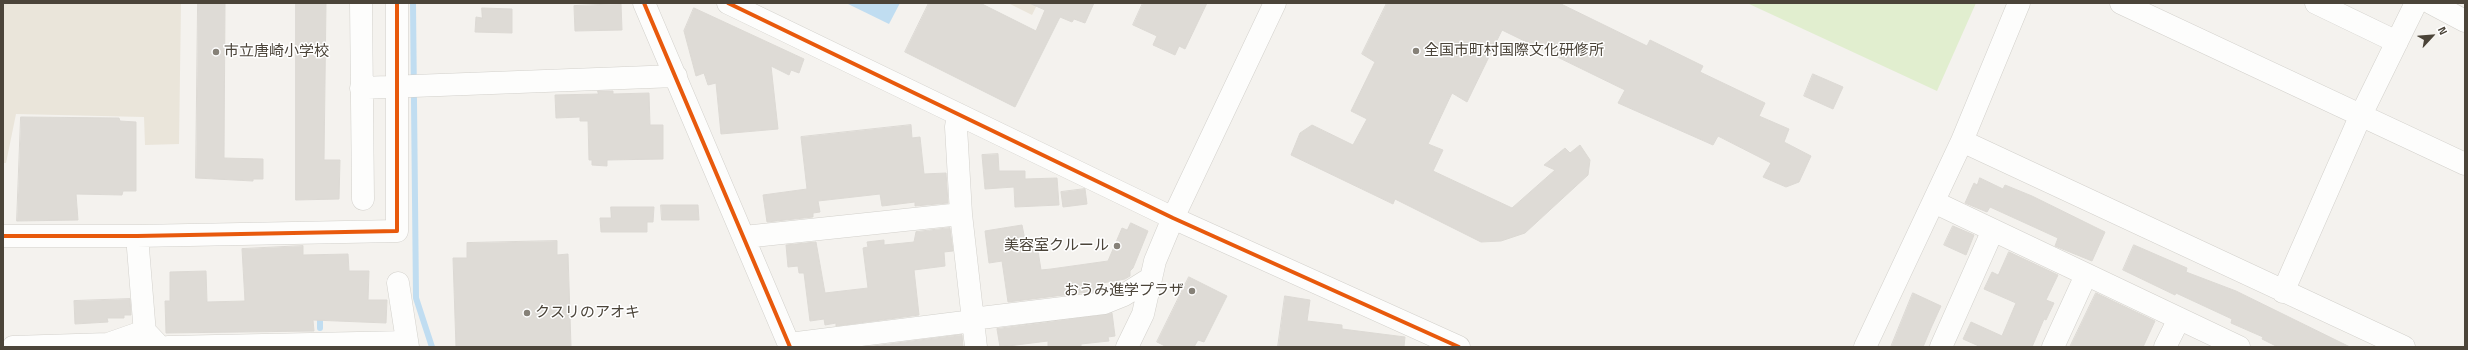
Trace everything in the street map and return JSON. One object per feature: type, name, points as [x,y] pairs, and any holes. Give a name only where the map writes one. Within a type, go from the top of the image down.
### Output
[{"type":"street","points":[[360,3],[362,199]]},
{"type":"street","points":[[3,236],[137,236],[397,231],[397,3]]},
{"type":"street","points":[[644,3],[790,346],[1104,303],[1124,295],[1151,278]]},
{"type":"street","points":[[728,3],[1173,218],[1459,347]]},
{"type":"street","points":[[1127,347],[1143,314],[1155,261],[1173,218],[1275,3]]},
{"type":"street","points":[[1865,347],[1934,202],[2019,3]]},
{"type":"street","points":[[2121,3],[2360,117],[2465,164]]},
{"type":"street","points":[[2316,3],[2397,42]]},
{"type":"street","points":[[2282,292],[2360,117],[2416,3]]},
{"type":"street","points":[[2431,3],[2459,13]]},
{"type":"street","points":[[361,88],[427,87],[676,76]]},
{"type":"street","points":[[958,114],[956,127],[961,214],[976,347]]},
{"type":"street","points":[[1958,148],[2404,347]]},
{"type":"street","points":[[1934,202],[2239,347]]},
{"type":"street","points":[[744,237],[961,214]]},
{"type":"street","points":[[1941,347],[1993,230]]},
{"type":"street","points":[[137,236],[146,339]]},
{"type":"street","points":[[2053,347],[2086,275]]},
{"type":"street","points":[[168,347],[407,344],[398,283]]},
{"type":"street","points":[[2165,347],[2179,318]]},
{"type":"street","points":[[13,347],[108,344],[146,339],[160,347]]},
{"type":"shaded area","points":[[3,3],[181,3],[179,144],[145,145],[144,117],[16,114],[6,163],[3,163]]},
{"type":"shaded area","points":[[1008,3],[1038,3],[1032,15]]},
{"type":"green space","points":[[1747,3],[1976,3],[1937,91]]},
{"type":"water","points":[[846,3],[900,3],[889,24]]},
{"type":"building","points":[[198,3],[225,3],[224,158],[263,159],[263,179],[253,179],[253,181],[196,178]]},
{"type":"building","points":[[296,3],[326,3],[324,160],[340,160],[339,199],[296,200]]},
{"type":"building","points":[[929,3],[980,3],[1036,31],[1045,10],[1029,3],[1094,3],[1085,23],[1074,19],[1072,22],[1060,17],[1015,107],[905,52]]},
{"type":"building","points":[[1143,3],[1207,3],[1185,49],[1179,46],[1175,55],[1153,45],[1157,36],[1133,25]]},
{"type":"building","points":[[1387,3],[1559,3],[1647,46],[1650,40],[1703,66],[1700,72],[1765,103],[1759,116],[1789,129],[1784,142],[1811,156],[1799,182],[1786,187],[1763,177],[1771,163],[1718,136],[1713,145],[1618,103],[1625,90],[1502,30],[1467,102],[1452,93],[1428,144],[1443,150],[1433,171],[1512,208],[1555,170],[1544,165],[1565,148],[1570,153],[1580,145],[1590,160],[1588,175],[1525,233],[1501,241],[1481,242],[1395,199],[1393,204],[1291,155],[1300,133],[1312,125],[1353,145],[1367,119],[1351,111],[1375,62],[1362,54]]},
{"type":"building","points":[[621,4],[622,30],[575,31],[574,6]]},
{"type":"building","points":[[482,8],[512,9],[512,33],[475,32],[476,17],[482,18]]},
{"type":"building","points":[[694,8],[804,59],[799,73],[791,70],[789,75],[771,66],[778,129],[721,134],[716,83],[708,85],[704,73],[696,76],[684,31]]},
{"type":"building","points":[[1813,74],[1843,87],[1833,109],[1804,96]]},
{"type":"building","points":[[598,91],[613,91],[613,94],[649,93],[650,125],[663,125],[663,159],[607,160],[607,166],[592,165],[592,160],[589,160],[588,121],[580,121],[580,117],[556,118],[555,95],[598,94]]},
{"type":"building","points":[[21,117],[119,118],[120,121],[136,122],[136,191],[123,191],[122,195],[76,194],[78,220],[17,221]]},
{"type":"building","points":[[911,125],[912,138],[920,137],[924,174],[946,173],[948,203],[915,206],[915,202],[882,206],[880,194],[818,201],[820,212],[813,213],[813,217],[767,222],[763,195],[807,189],[801,137]]},
{"type":"building","points":[[998,154],[999,171],[1025,171],[1025,179],[1057,178],[1059,205],[1015,207],[1014,187],[985,189],[982,155]]},
{"type":"building","points":[[1980,178],[2003,189],[2005,185],[2032,196],[2105,232],[2092,261],[2055,246],[2058,238],[1990,207],[1987,212],[1965,203],[1974,183],[1977,185]]},
{"type":"building","points":[[1085,189],[1087,204],[1063,207],[1061,192]]},
{"type":"building","points":[[661,205],[698,205],[699,220],[662,220]]},
{"type":"building","points":[[611,207],[654,207],[653,222],[647,222],[647,232],[601,232],[600,218],[611,218]]},
{"type":"building","points":[[1131,223],[1148,231],[1133,268],[1130,271],[1130,276],[1125,279],[1097,284],[1095,285],[1096,291],[1008,302],[1002,261],[989,263],[985,231],[1022,225],[1025,240],[1036,238],[1041,270],[1108,261],[1122,228],[1127,230]]},
{"type":"building","points":[[1953,226],[1974,235],[1966,255],[1944,245]]},
{"type":"building","points":[[950,228],[953,251],[944,252],[945,266],[914,270],[919,315],[836,326],[836,323],[825,325],[824,319],[810,321],[804,273],[799,273],[798,266],[788,267],[786,245],[816,242],[825,293],[868,288],[863,248],[868,247],[867,242],[884,240],[884,245],[914,242],[916,232]]},
{"type":"building","points":[[557,241],[557,255],[568,254],[571,347],[456,347],[453,258],[467,258],[467,243]]},
{"type":"building","points":[[2134,245],[2187,268],[2186,272],[2236,291],[2350,347],[2278,347],[2262,339],[2263,337],[2231,323],[2232,319],[2176,293],[2175,295],[2123,270]]},
{"type":"building","points":[[303,246],[303,255],[348,254],[349,271],[369,271],[368,300],[387,300],[386,323],[313,320],[314,331],[166,333],[165,301],[170,301],[170,272],[206,271],[207,302],[245,301],[242,249]]},
{"type":"building","points":[[2009,252],[2058,275],[2046,300],[2054,303],[2046,320],[2044,319],[2032,347],[1981,347],[1963,339],[1971,322],[2002,336],[2016,303],[1984,289],[1992,272],[1998,275]]},
{"type":"building","points":[[1189,277],[1227,296],[1204,342],[1198,340],[1194,347],[1167,347],[1157,342]]},
{"type":"building","points":[[1913,293],[1941,306],[1923,347],[1891,347]]},
{"type":"building","points":[[2096,293],[2155,321],[2143,347],[2070,347]]},
{"type":"building","points":[[1285,296],[1310,300],[1307,321],[1342,325],[1342,329],[1405,337],[1404,347],[1278,347]]},
{"type":"building","points":[[130,299],[131,315],[124,315],[124,318],[107,318],[108,322],[75,324],[74,301]]},
{"type":"building","points":[[1112,313],[1115,336],[1108,337],[1109,341],[1081,344],[1081,347],[1048,347],[1048,341],[1000,347],[997,329]]},
{"type":"building","points":[[962,335],[963,347],[866,347]]},
{"type":"waterway","points":[[413,3],[416,298],[432,347]]},
{"type":"waterway","points":[[320,313],[320,328]]},
{"type":"cycle path","points":[[3,236],[137,236],[397,231],[397,3]]},
{"type":"cycle path","points":[[644,3],[790,347]]},
{"type":"cycle path","points":[[728,3],[1173,218],[1459,347]]},
{"type":"place","name":"全国市町村国際文化研修所","points":[[1416,51]]},
{"type":"place","name":"市立唐崎小学校","points":[[216,52]]},
{"type":"place","name":"美容室クルール","points":[[1117,246]]},
{"type":"place","name":"おうみ進学プラザ","points":[[1192,291]]},
{"type":"place","name":"クスリのアオキ","points":[[527,313]]}]
